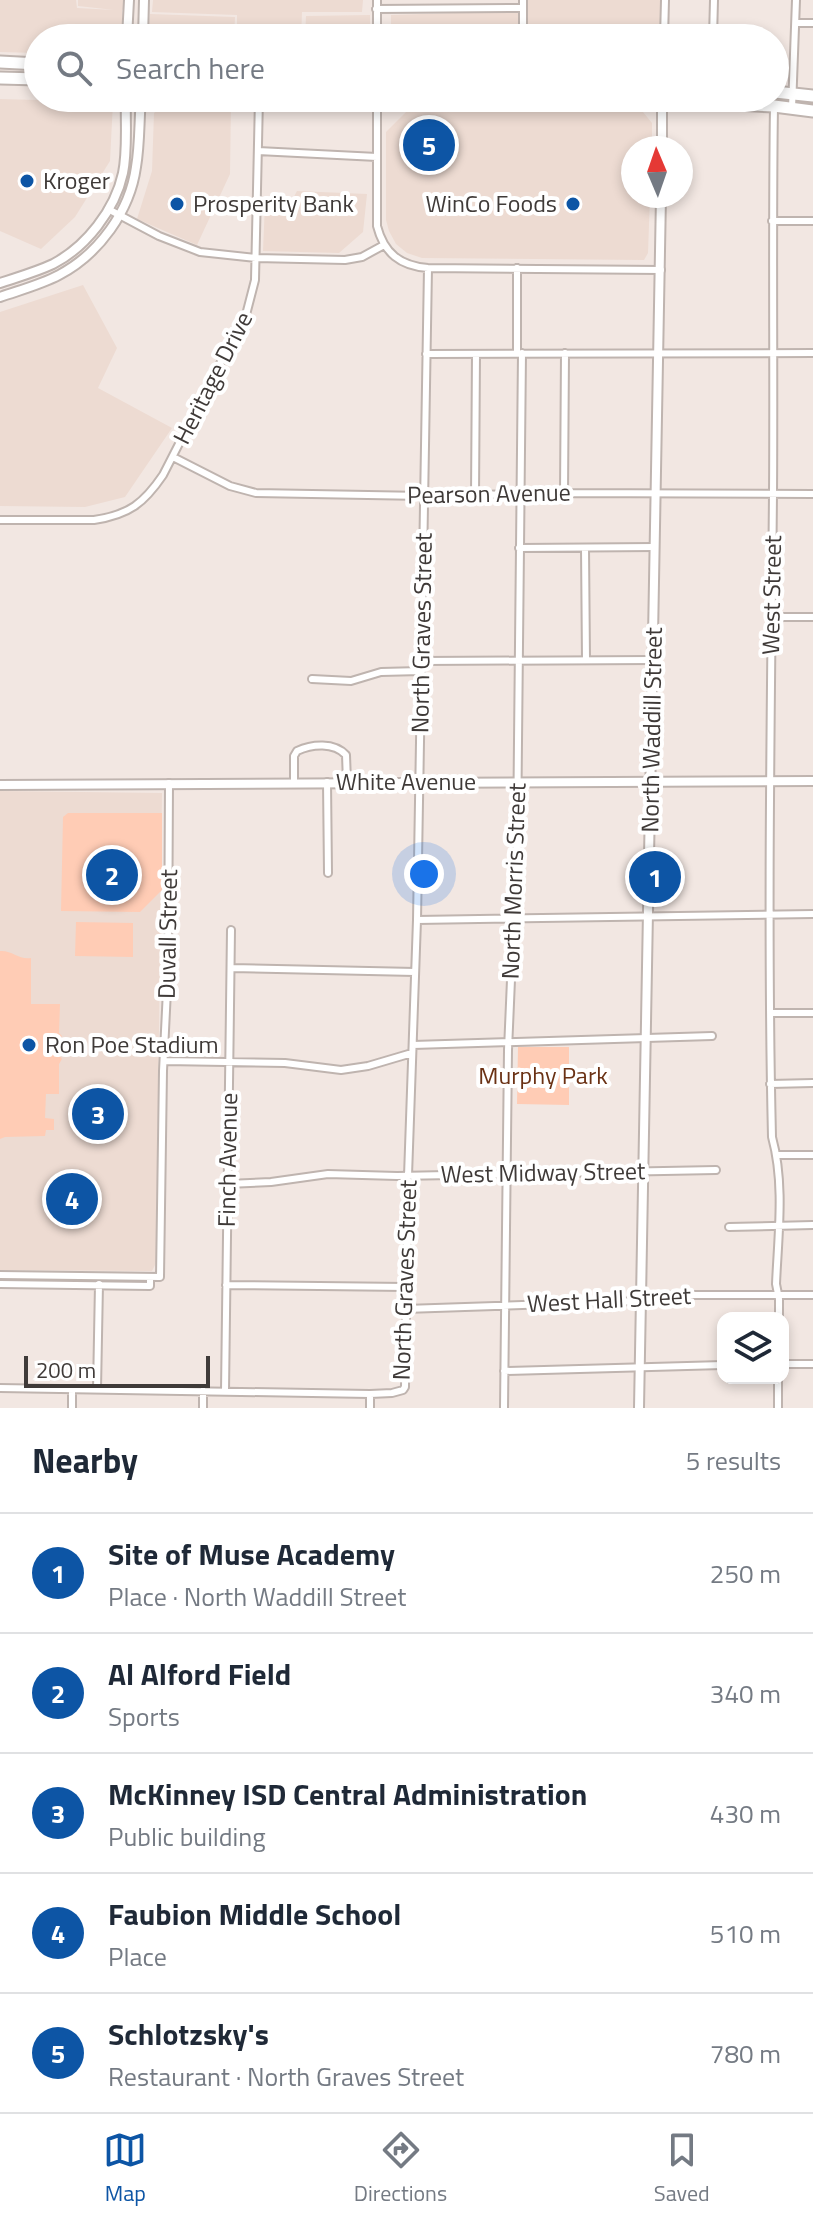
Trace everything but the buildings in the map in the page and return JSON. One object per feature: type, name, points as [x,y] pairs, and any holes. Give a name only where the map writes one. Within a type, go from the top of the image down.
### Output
[{"type":"highway","points":[[0,62],[24,63]]},
{"type":"highway","points":[[0,78],[24,79]]},
{"type":"highway","points":[[789,93],[813,96]]},
{"type":"highway","points":[[789,108],[813,111]]},
{"type":"street","points":[[128,24],[129,0]]},
{"type":"street","points":[[142,0],[139,10],[142,24]]},
{"type":"street","points":[[377,0],[377,24]]},
{"type":"street","points":[[664,24],[665,0]]},
{"type":"street","points":[[713,24],[714,0]]},
{"type":"street","points":[[792,108],[796,0]]},
{"type":"street","points":[[376,9],[523,4]]},
{"type":"street","points":[[796,23],[813,23]]},
{"type":"street","points":[[0,283],[59,260],[88,236],[108,209],[124,170],[126,112]]},
{"type":"street","points":[[0,297],[50,279],[74,265],[100,242],[120,215],[133,181],[137,166],[140,112]]},
{"type":"street","name":"Heritage Drive","points":[[0,520],[94,520],[123,514],[146,498],[163,475],[247,311],[255,280],[259,112]]},
{"type":"street","points":[[377,112],[377,219],[384,245],[399,261],[428,268],[661,270]]},
{"type":"street","points":[[662,112],[662,136]]},
{"type":"street","name":"West Street","points":[[774,112],[769,915],[770,1084],[772,1137],[777,1155],[779,1187],[776,1284],[778,1312]]},
{"type":"street","points":[[258,151],[377,157]]},
{"type":"street","name":"North Waddill Street","points":[[639,1408],[661,208]]},
{"type":"street","points":[[108,209],[180,246],[200,252],[256,258],[354,260],[384,245]]},
{"type":"street","points":[[772,221],[813,221]]},
{"type":"street","name":"North Graves Street","points":[[370,1408],[370,1394],[392,1393],[405,1387],[408,1176],[417,920],[428,268]]},
{"type":"street","name":"North Morris Street","points":[[504,1408],[506,1174],[517,781],[520,495],[517,268]]},
{"type":"street","points":[[564,493],[565,353]]},
{"type":"street","points":[[426,354],[813,353]]},
{"type":"street","points":[[475,496],[476,354]]},
{"type":"street","name":"Pearson Avenue","points":[[173,457],[247,492],[424,496],[813,494]]},
{"type":"street","points":[[519,548],[655,547]]},
{"type":"street","points":[[585,548],[586,660]]},
{"type":"street","points":[[771,617],[813,617]]},
{"type":"street","points":[[421,661],[654,660]]},
{"type":"street","points":[[312,679],[351,681],[381,672],[421,671]]},
{"type":"street","points":[[294,782],[294,756],[297,751],[314,746],[338,748],[346,755],[347,782]]},
{"type":"street","name":"White Avenue","points":[[0,785],[813,781]]},
{"type":"street","points":[[327,782],[328,873]]},
{"type":"street","name":"Duvall Street","points":[[150,1277],[160,1277],[168,970],[169,783]]},
{"type":"street","points":[[417,920],[813,914]]},
{"type":"street","name":"Finch Avenue","points":[[225,1391],[231,930]]},
{"type":"street","points":[[231,968],[415,972]]},
{"type":"street","points":[[770,1013],[813,1013]]},
{"type":"street","points":[[165,1061],[285,1063],[341,1070],[368,1066],[412,1049],[509,1042],[712,1036]]},
{"type":"street","points":[[770,1084],[813,1083]]},
{"type":"street","points":[[777,1155],[813,1155]]},
{"type":"street","name":"West Midway Street","points":[[227,1184],[262,1183],[328,1174],[408,1176],[716,1170]]},
{"type":"street","points":[[729,1227],[813,1225]]},
{"type":"street","points":[[0,1275],[150,1277],[150,1286],[0,1284]]},
{"type":"street","points":[[97,1389],[99,1276]]},
{"type":"street","points":[[226,1285],[406,1287]]},
{"type":"street","name":"West Hall Street","points":[[405,1309],[637,1301],[646,1295],[813,1295]]},
{"type":"street","points":[[789,1364],[813,1364]]},
{"type":"street","points":[[504,1371],[717,1365]]},
{"type":"street","points":[[778,1384],[778,1408]]},
{"type":"street","points":[[0,1388],[370,1394]]},
{"type":"street","points":[[72,1389],[72,1408]]},
{"type":"street","points":[[203,1391],[203,1408]]},
{"type":"shaded area","points":[[0,0],[76,0],[77,8],[114,10],[78,6],[78,0],[124,0],[122,24],[24,24],[24,53],[0,52]]},
{"type":"shaded area","points":[[153,0],[363,0],[362,12],[302,12],[302,24],[237,24],[237,15],[152,12]]},
{"type":"shaded area","points":[[528,0],[661,0],[660,24],[528,24]]},
{"type":"shaded area","points":[[518,11],[519,24],[391,24],[391,15]]},
{"type":"shaded area","points":[[150,14],[235,17],[235,24],[149,24]]},
{"type":"shaded area","points":[[370,15],[370,24],[306,24],[306,16]]},
{"type":"shaded area","points":[[0,99],[24,100],[24,112],[112,112],[110,161],[75,217],[41,249],[0,231]]},
{"type":"shaded area","points":[[231,112],[230,174],[197,245],[137,219],[152,171],[154,113]]},
{"type":"shaded area","points":[[406,112],[643,112],[652,123],[652,136],[621,136],[621,208],[650,208],[648,253],[644,260],[422,258],[407,253],[396,244],[386,220],[386,132]]},
{"type":"shaded area","points":[[297,191],[367,194],[363,232],[339,253],[263,251],[265,204],[289,206]]},
{"type":"shaded area","points":[[83,285],[117,348],[98,388],[172,428],[125,497],[85,507],[0,506],[0,312]]},
{"type":"shaded area","points":[[0,791],[162,793],[156,1263],[152,1271],[0,1270]]},
{"type":"green space","points":[[68,813],[162,813],[162,890],[140,912],[61,911],[63,817]]},
{"type":"green space","points":[[76,922],[133,923],[133,957],[75,956]]},
{"type":"green space","name":"Ron Poe Stadium","points":[[0,951],[31,958],[31,1004],[60,1004],[59,1033],[62,1036],[58,1041],[58,1053],[62,1059],[59,1064],[59,1094],[46,1094],[45,1118],[54,1119],[54,1130],[46,1130],[45,1136],[0,1139]]},
{"type":"green space","name":"Murphy Park","points":[[518,1047],[569,1047],[569,1105],[517,1104]]},
{"type":"place","name":"Schlotzsky's","points":[[429,145]]},
{"type":"place","name":"Kroger","points":[[27,181]]},
{"type":"place","name":"Prosperity Bank","points":[[177,204]]},
{"type":"place","name":"WinCo Foods","points":[[573,204]]},
{"type":"place","name":"Al Alford Field","points":[[112,875]]},
{"type":"place","name":"Site of Muse Academy","points":[[655,877]]},
{"type":"place","name":"Ron Poe Stadium","points":[[29,1045]]},
{"type":"place","name":"McKinney ISD Central Administration","points":[[98,1114]]},
{"type":"place","name":"Faubion Middle School","points":[[72,1199]]}]
